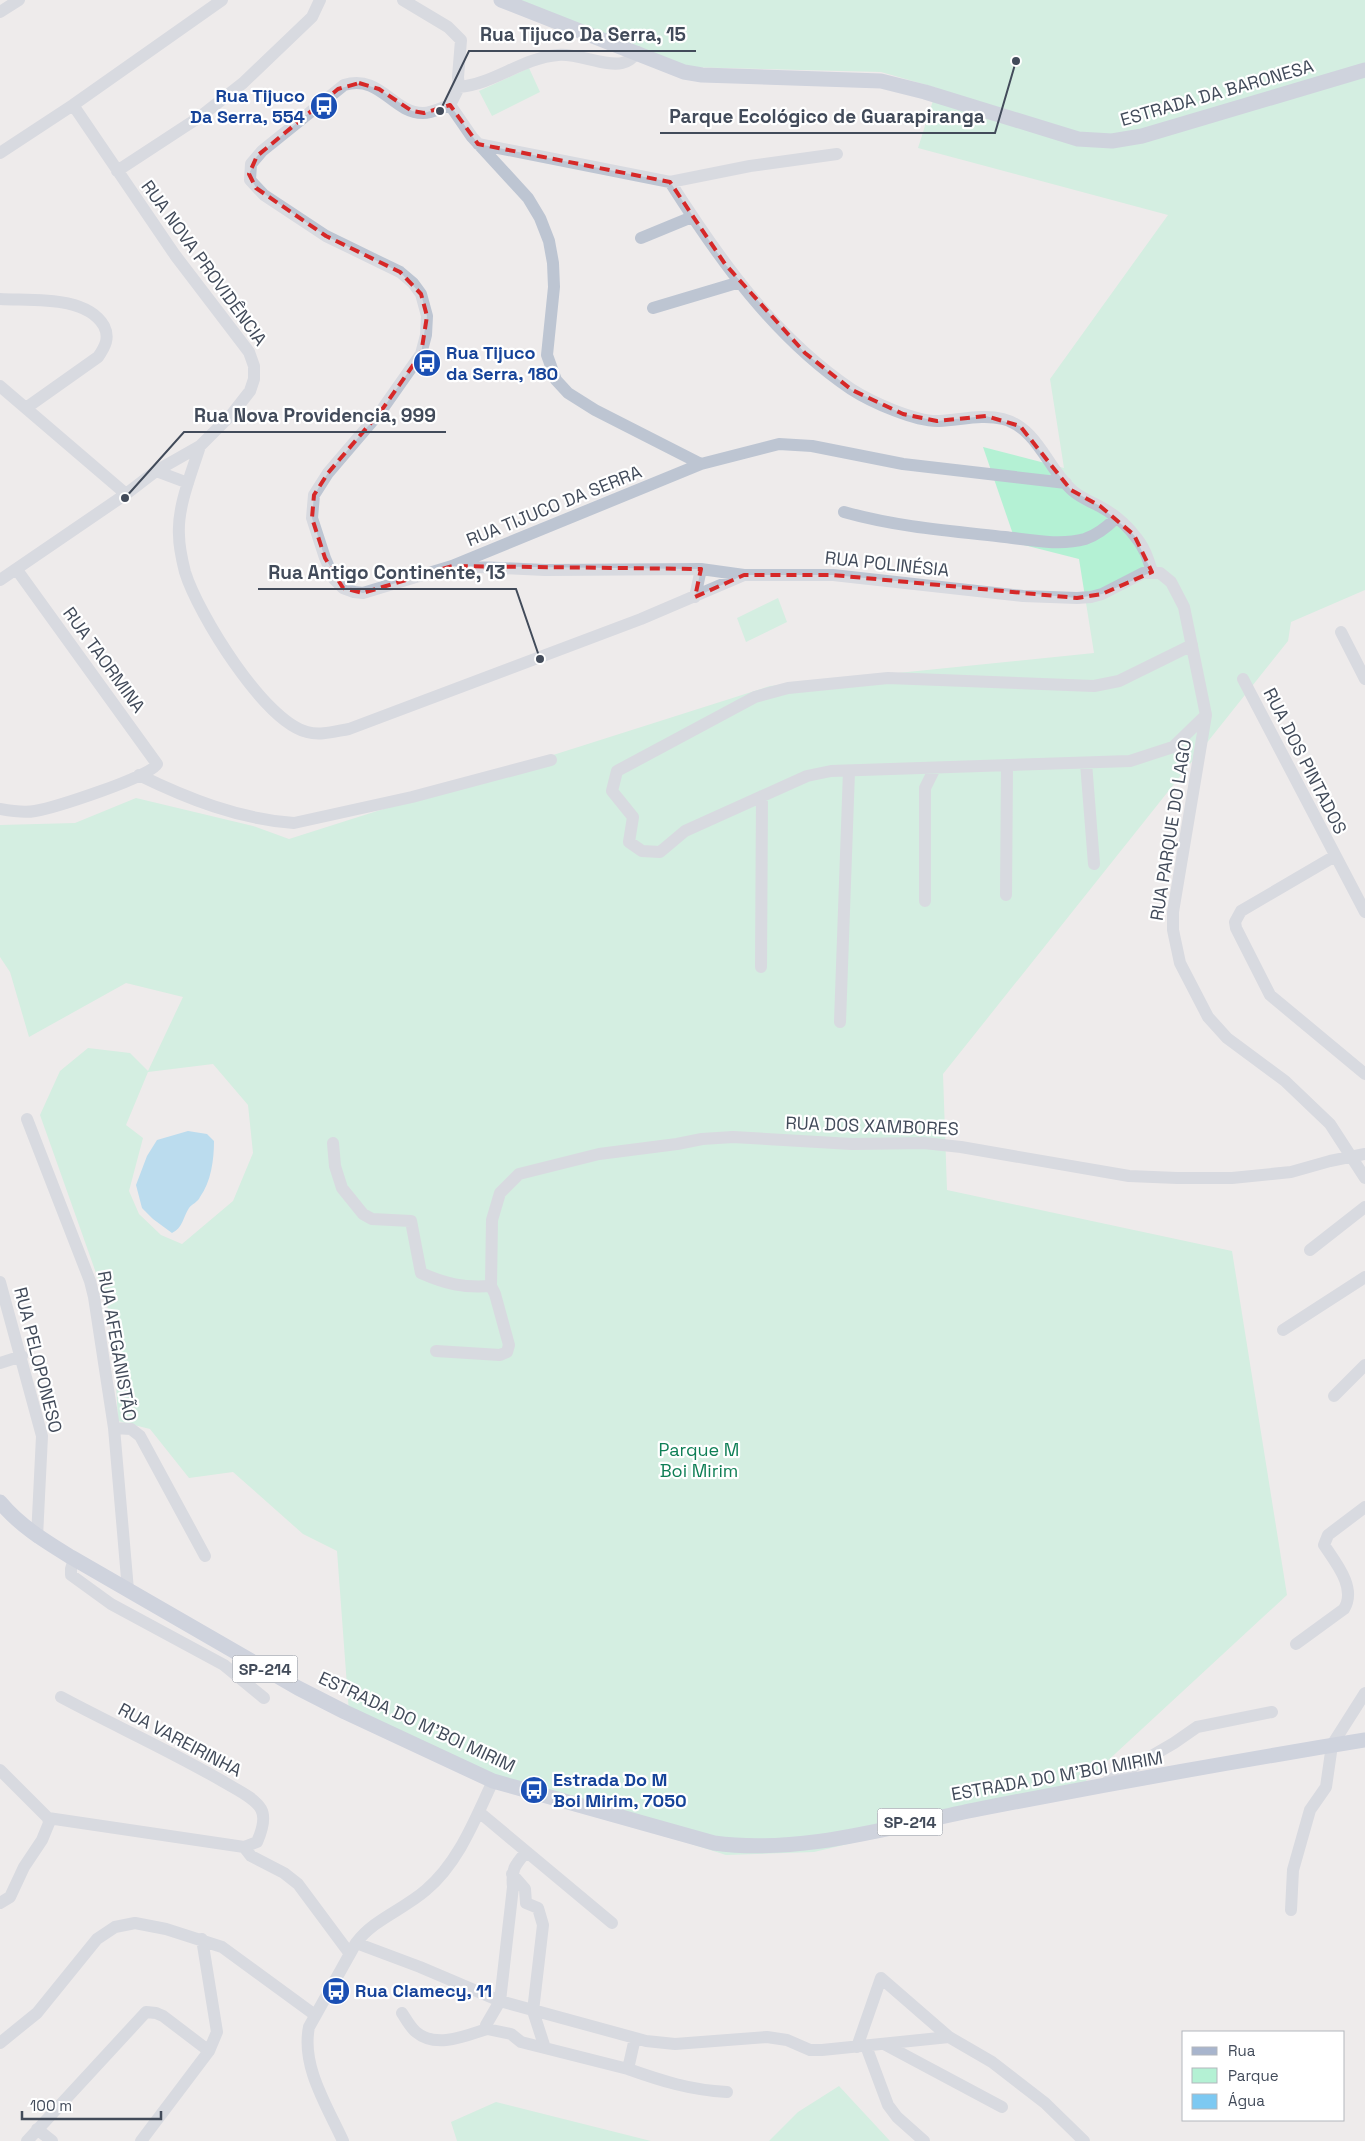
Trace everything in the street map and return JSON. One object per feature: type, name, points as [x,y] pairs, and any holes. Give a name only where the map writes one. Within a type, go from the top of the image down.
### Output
[{"type":"main road","name":"ESTRADA DA BARONESA","points":[[501,0],[638,52],[684,72],[702,75],[881,81],[925,92],[1078,139],[1112,141],[1142,136],[1365,70]]},
{"type":"main road","name":"ESTRADA DO M'BOI MIRIM","points":[[0,1502],[11,1515],[38,1537],[330,1704],[493,1780],[714,1843],[746,1846],[814,1843],[920,1820],[1101,1786],[1365,1740]]},
{"type":"street","points":[[0,12],[19,0]]},
{"type":"street","points":[[0,153],[73,105],[222,0]]},
{"type":"street","points":[[117,171],[201,116],[243,84],[312,17],[320,0]]},
{"type":"street","points":[[403,0],[460,36],[462,44],[458,77],[459,87],[450,105],[478,144],[528,198],[540,218],[549,241],[554,262],[554,287],[548,355],[556,380],[568,393],[595,410],[701,464]]},
{"type":"street","points":[[459,87],[486,81],[525,62],[539,58],[568,55],[619,64],[629,60],[638,52]]},
{"type":"street","name":"RUA TIJUCO DA SERRA","points":[[450,105],[424,113],[412,111],[368,84],[351,83],[344,85],[257,156],[251,164],[250,180],[264,195],[326,236],[400,272],[413,283],[421,294],[427,316],[426,335],[421,354],[381,411],[328,473],[314,495],[312,518],[334,579],[343,588],[363,593],[452,566],[701,464],[771,446],[796,443],[902,464],[1066,483]]},
{"type":"street","name":"RUA NOVA PROVIDÊNCIA","points":[[0,580],[126,494],[156,471],[200,446],[244,400],[254,379],[254,366],[249,352],[175,255],[73,105]]},
{"type":"street","points":[[478,144],[670,182],[750,166],[837,154]]},
{"type":"street","points":[[670,182],[692,217],[765,313],[805,354],[852,390],[903,414],[918,418],[937,421],[986,416],[1005,419],[1020,426],[1038,446],[1071,490],[1085,500],[1100,506],[1134,534],[1147,554],[1152,572],[1160,573],[1171,582],[1184,606],[1192,645],[1206,714],[1173,747],[1130,761],[830,771],[807,776],[684,831],[660,852],[642,851],[629,842],[633,817],[612,791],[618,771],[755,697],[788,688],[888,678],[1094,686],[1119,681],[1192,645]]},
{"type":"street","points":[[641,238],[692,217]]},
{"type":"street","points":[[653,308],[740,282]]},
{"type":"street","points":[[0,299],[58,302],[79,306],[99,317],[106,330],[105,347],[98,357],[26,408]]},
{"type":"street","points":[[0,386],[126,494]]},
{"type":"street","points":[[200,446],[188,483],[179,532],[185,572],[198,602],[241,674],[282,718],[308,732],[322,733],[349,729],[525,664],[695,597],[744,575]]},
{"type":"street","points":[[156,471],[188,483]]},
{"type":"street","points":[[844,512],[877,522],[922,529],[1050,541],[1087,539],[1103,530],[1116,518]]},
{"type":"street","name":"RUA POLINÉSIA","points":[[452,566],[545,570],[701,569],[744,575],[833,575],[1022,596],[1077,598],[1102,594],[1143,573],[1152,572]]},
{"type":"street","points":[[695,597],[701,569]]},
{"type":"street","name":"RUA TAORMINA","points":[[17,570],[157,761],[157,766],[139,776]]},
{"type":"street","points":[[1341,632],[1365,679]]},
{"type":"street","name":"RUA DOS PINTADOS","points":[[1243,678],[1365,912]]},
{"type":"street","name":"RUA PARQUE DO LAGO","points":[[1206,714],[1173,912],[1173,930],[1180,963],[1208,1017],[1219,1030],[1272,1070],[1300,1094],[1330,1124],[1365,1178]]},
{"type":"street","points":[[0,809],[32,812],[68,804],[139,776],[180,795],[208,805],[275,822],[294,823],[412,797],[551,760]]},
{"type":"street","points":[[1086,762],[1094,864]]},
{"type":"street","points":[[1006,895],[1007,765]]},
{"type":"street","points":[[925,901],[925,788],[935,768]]},
{"type":"street","points":[[840,1022],[850,771]]},
{"type":"street","points":[[761,967],[762,796]]},
{"type":"street","points":[[1335,856],[1241,911],[1235,922],[1236,928],[1270,995],[1365,1074]]},
{"type":"street","name":"RUA AFEGANISTÃO","points":[[27,1118],[90,1281],[114,1428],[128,1590]]},
{"type":"street","name":"RUA DOS XAMBORES","points":[[491,1286],[492,1220],[500,1193],[519,1174],[598,1154],[702,1139],[733,1137],[852,1144],[942,1144],[1129,1176],[1232,1178],[1291,1172],[1365,1154]]},
{"type":"street","points":[[333,1143],[335,1166],[342,1188],[363,1214],[372,1219],[411,1221],[421,1273],[468,1288],[491,1286],[495,1294],[509,1345],[507,1352],[500,1355],[436,1351]]},
{"type":"street","points":[[1310,1250],[1365,1207]]},
{"type":"street","points":[[1283,1330],[1365,1277]]},
{"type":"street","name":"RUA PELOPONESO","points":[[0,1282],[22,1356],[42,1436],[38,1537]]},
{"type":"street","points":[[0,1363],[22,1356]]},
{"type":"street","points":[[1334,1396],[1365,1365]]},
{"type":"street","points":[[114,1428],[131,1429],[140,1436],[206,1556]]},
{"type":"street","points":[[1296,1644],[1344,1609],[1348,1602],[1348,1586],[1324,1545],[1328,1535],[1365,1507]]},
{"type":"street","points":[[74,1559],[71,1575],[88,1589],[111,1604],[224,1665],[264,1698]]},
{"type":"street","points":[[1291,1910],[1292,1870],[1310,1810],[1326,1787],[1332,1746],[1365,1693]]},
{"type":"street","name":"RUA VAREIRINHA","points":[[61,1697],[176,1755],[257,1804],[263,1814],[261,1829],[257,1842],[244,1847]]},
{"type":"street","points":[[1101,1786],[1174,1743],[1197,1727],[1272,1712]]},
{"type":"street","points":[[0,1770],[48,1818],[244,1847],[251,1856],[284,1873],[298,1884],[353,1949],[420,1967],[500,2001],[533,2011],[661,2044],[767,2037],[788,2040],[810,2050],[822,2050],[949,2037]]},
{"type":"street","points":[[343,2141],[315,2080],[306,2039],[309,2027],[364,1932],[375,1923],[412,1901],[441,1875],[452,1861],[479,1812],[493,1780]]},
{"type":"street","points":[[479,1812],[612,1923]]},
{"type":"street","points":[[2,1903],[10,1897],[24,1867],[42,1840],[49,1823],[48,1818]]},
{"type":"street","points":[[487,2029],[486,2024],[500,2001],[513,1887],[512,1874],[516,1863],[526,1852]]},
{"type":"street","points":[[512,1874],[525,1889],[526,1903],[538,1908],[543,1925],[533,2011],[545,2048]]},
{"type":"street","points":[[0,2043],[37,2014],[79,1959],[106,1932],[122,1925],[135,1923],[202,1939],[228,1950],[315,2015]]},
{"type":"street","points":[[141,2141],[209,2051],[215,2039],[217,2028],[202,1939]]},
{"type":"street","points":[[924,2141],[897,2117],[888,2105],[862,2046],[881,1978],[949,2037],[1005,2072],[1045,2103],[1084,2141]]},
{"type":"street","points":[[27,2141],[146,2012],[156,2012],[163,2016],[209,2051]]},
{"type":"street","points":[[402,2013],[415,2031],[429,2040],[456,2039],[487,2029],[511,2034],[521,2042],[628,2068],[671,2084],[697,2090],[727,2092]]},
{"type":"street","points":[[628,2068],[636,2038]]},
{"type":"street","points":[[884,2044],[1002,2107]]},
{"type":"street","points":[[37,2129],[52,2141]]},
{"type":"highlighted area","points":[[359,83],[379,89],[412,111],[424,113],[450,105],[478,144],[670,182],[725,264],[805,353],[852,390],[903,414],[937,421],[986,416],[1020,426],[1071,490],[1100,506],[1134,535],[1152,572],[1102,594],[1077,598],[833,575],[744,575],[695,597],[701,569],[452,566],[363,593],[343,588],[325,558],[312,518],[314,495],[328,473],[381,411],[421,354],[427,316],[421,294],[400,272],[326,236],[256,188],[249,174],[257,156],[338,89]]},
{"type":"green space","name":"Parque M Boi Mirim","points":[[508,0],[1365,0],[1365,590],[1291,622],[1288,641],[943,1074],[947,1190],[1232,1251],[1287,1595],[1076,1790],[814,1852],[726,1855],[493,1781],[349,1713],[337,1551],[303,1534],[233,1472],[189,1478],[150,1429],[118,1421],[115,1364],[107,1304],[40,1115],[60,1071],[88,1048],[130,1053],[148,1071],[183,997],[126,983],[29,1037],[10,972],[0,957],[0,825],[75,823],[136,798],[253,826],[289,839],[770,686],[1094,653],[1079,559],[1016,543],[983,447],[1064,468],[1050,379],[1168,215],[918,148],[937,88],[881,72],[683,67]],"holes":[[[213,1064],[248,1105],[253,1153],[233,1201],[182,1244],[161,1235],[139,1214],[129,1191],[143,1138],[126,1125],[148,1072]]]},
{"type":"green space","points":[[529,68],[540,92],[492,116],[479,91]]},
{"type":"green space","points":[[778,598],[787,622],[746,642],[737,618]]},
{"type":"green space","points":[[839,2086],[890,2141],[769,2141],[798,2112]]},
{"type":"green space","points":[[496,2102],[651,2141],[457,2141],[451,2122]]},
{"type":"water","points":[[188,1131],[207,1134],[214,1141],[212,1163],[204,1191],[189,1208],[176,1231],[172,1233],[142,1208],[136,1185],[147,1156],[157,1140]]},
{"type":"place","name":"Parque Ecológico de Guarapiranga","points":[[1016,61]]},
{"type":"place","name":"Rua Tijuco Da Serra, 554","points":[[324,106]]},
{"type":"place","name":"Rua Tijuco Da Serra, 15","points":[[440,111]]},
{"type":"place","name":"Rua Tijuco da Serra, 180","points":[[427,363]]},
{"type":"place","name":"Rua Nova Providencia, 999","points":[[125,498]]},
{"type":"place","name":"Rua Antigo Continente, 13","points":[[540,659]]},
{"type":"place","name":"Estrada Do M Boi Mirim, 7050","points":[[534,1790]]},
{"type":"place","name":"Rua Clamecy, 11","points":[[336,1991]]}]
